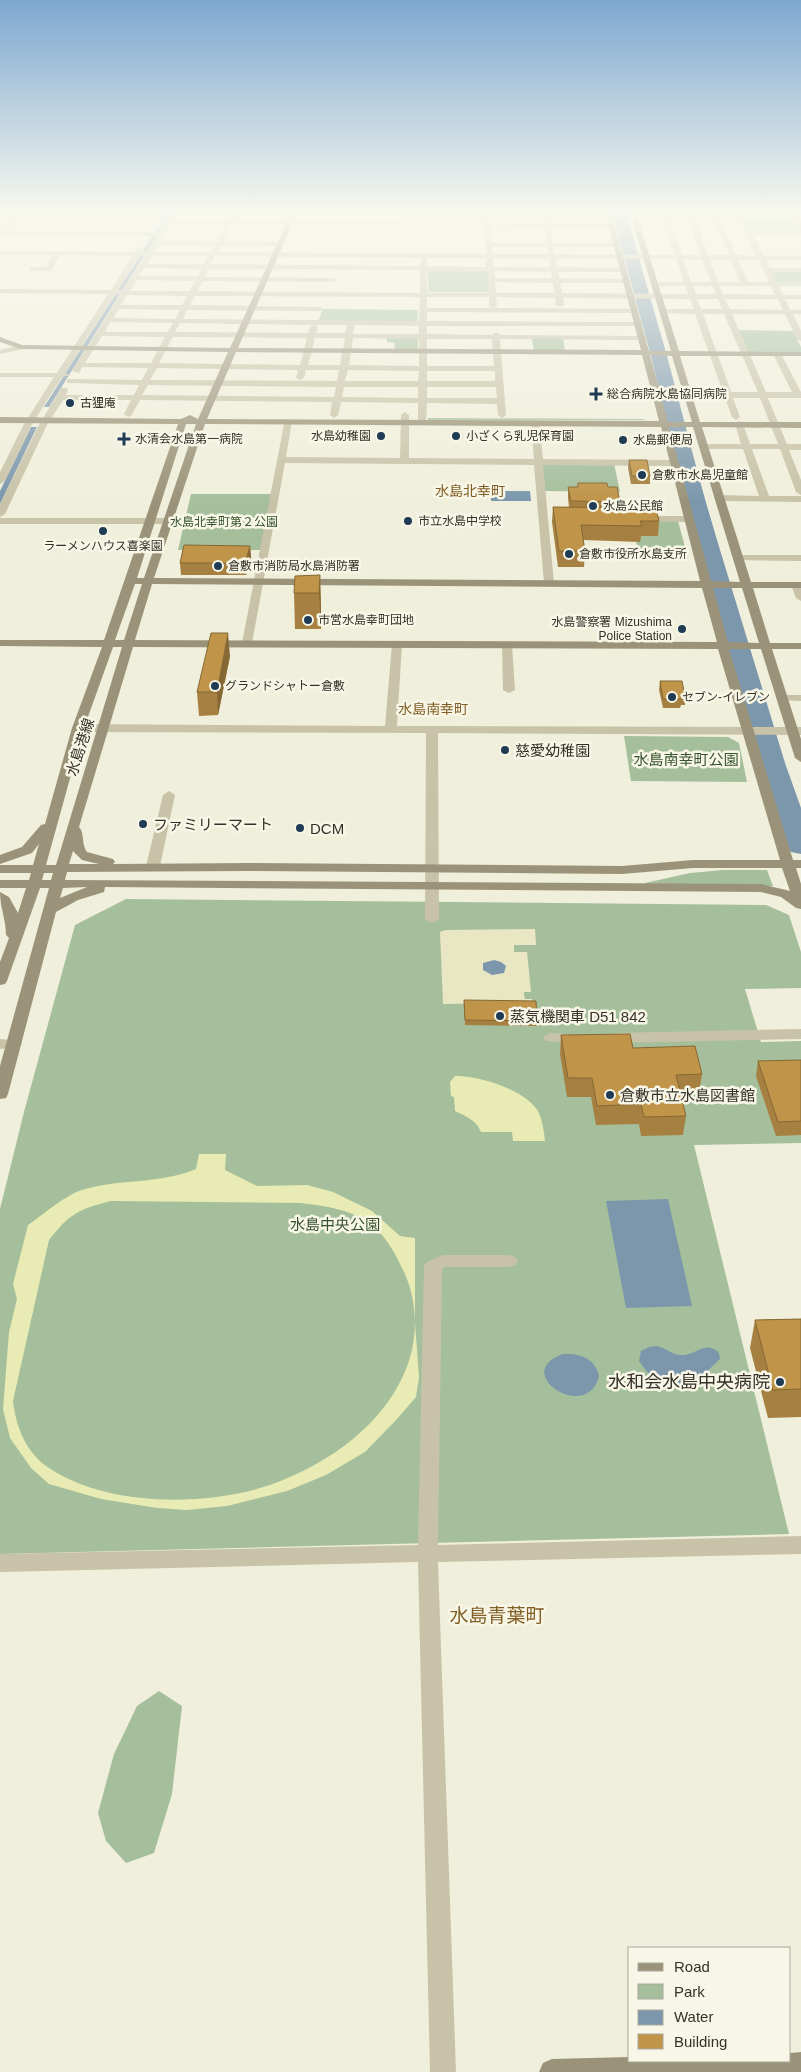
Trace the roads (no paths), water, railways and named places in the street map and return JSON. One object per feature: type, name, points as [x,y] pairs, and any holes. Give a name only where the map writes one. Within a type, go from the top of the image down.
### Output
[{"type":"street","points":[[0,514],[47,417],[59,397],[67,376],[110,310]]},
{"type":"street","points":[[0,481],[32,417],[67,376],[79,365],[83,349],[99,334],[104,319],[113,310]]},
{"type":"street","points":[[128,414],[183,310]]},
{"type":"street","name":"水島港線","points":[[0,1094],[7,1044],[50,910],[74,821],[168,521],[210,400],[251,310]]},
{"type":"street","points":[[293,405],[320,310]]},
{"type":"street","points":[[422,419],[424,310],[635,311],[643,338],[651,353],[667,420],[673,463],[689,520],[710,584],[751,731],[796,864],[801,904]]},
{"type":"street","points":[[493,310],[502,416]]},
{"type":"street","points":[[561,311],[568,353]]},
{"type":"street","points":[[801,312],[662,311],[671,354],[689,395],[719,498],[782,698],[797,731],[801,758]]},
{"type":"street","points":[[698,311],[765,499]]},
{"type":"street","points":[[728,311],[801,492]]},
{"type":"street","points":[[786,312],[801,339]]},
{"type":"street","points":[[104,319],[315,323],[639,324]]},
{"type":"street","points":[[334,415],[351,323]]},
{"type":"street","points":[[99,334],[643,338]]},
{"type":"street","points":[[0,339],[21,347]]},
{"type":"street","points":[[0,352],[21,347],[308,352],[801,354]]},
{"type":"street","points":[[689,395],[799,395],[777,354]]},
{"type":"street","points":[[79,365],[225,368],[499,369]]},
{"type":"street","points":[[0,375],[67,376],[145,382],[218,384],[500,384]]},
{"type":"street","points":[[59,397],[210,400],[293,405],[338,400],[501,401]]},
{"type":"street","points":[[0,413],[32,417]]},
{"type":"street","points":[[47,417],[128,414],[288,421],[422,419],[535,423],[773,420],[801,417]]},
{"type":"street","points":[[0,420],[47,417],[183,421],[203,418],[334,415],[405,419]]},
{"type":"street","points":[[422,419],[502,416],[667,420]]},
{"type":"street","points":[[404,461],[405,419]]},
{"type":"street","points":[[773,420],[801,424]]},
{"type":"street","name":"水島港線","points":[[0,981],[34,884],[78,728],[131,581],[183,421]]},
{"type":"street","points":[[247,643],[288,421]]},
{"type":"street","points":[[535,423],[539,462],[550,517],[549,583]]},
{"type":"street","points":[[704,446],[801,447]]},
{"type":"street","points":[[282,460],[673,463]]},
{"type":"street","points":[[719,498],[801,499]]},
{"type":"street","points":[[630,518],[689,520]]},
{"type":"street","points":[[0,521],[168,521]]},
{"type":"street","points":[[738,558],[801,558]]},
{"type":"street","points":[[131,581],[799,585],[801,598]]},
{"type":"street","points":[[0,643],[801,646]]},
{"type":"street","points":[[391,730],[397,644]]},
{"type":"street","points":[[507,644],[509,690]]},
{"type":"street","points":[[782,698],[801,698]]},
{"type":"street","points":[[78,728],[797,731]]},
{"type":"street","points":[[432,730],[432,919]]},
{"type":"street","points":[[157,867],[169,796]]},
{"type":"street","points":[[0,860],[27,850],[51,821]]},
{"type":"street","points":[[74,821],[76,846],[80,853],[92,859],[108,862],[157,867]]},
{"type":"street","points":[[0,869],[157,867],[622,870],[693,864],[796,864]]},
{"type":"street","points":[[602,888],[676,872],[722,865]]},
{"type":"street","points":[[0,884],[157,883],[761,888],[786,894],[801,904]]},
{"type":"street","points":[[50,910],[85,891],[157,883]]},
{"type":"street","points":[[0,896],[6,901],[13,914],[13,941]]},
{"type":"street","points":[[551,1038],[801,1034]]},
{"type":"street","points":[[443,2072],[428,1554],[428,1408],[432,1266],[443,1261],[509,1261]]},
{"type":"street","points":[[0,1563],[801,1545]]},
{"type":"street","points":[[552,2072],[801,2065]]},
{"type":"water","points":[[106,310],[110,310],[49,407],[44,407]]},
{"type":"water","points":[[31,427],[37,427],[0,504],[0,491]]},
{"type":"water","points":[[491,491],[530,491],[531,501],[491,501]]},
{"type":"water","points":[[494,960],[506,966],[504,973],[492,975],[483,970],[483,963]]},
{"type":"water","points":[[668,1199],[692,1306],[626,1308],[606,1201]]},
{"type":"water","points":[[657,1346],[680,1355],[691,1354],[704,1348],[714,1349],[719,1353],[720,1359],[695,1383],[681,1387],[666,1384],[647,1372],[639,1361],[641,1351]]},
{"type":"water","points":[[563,1354],[581,1356],[594,1365],[599,1376],[592,1390],[581,1395],[569,1395],[557,1390],[548,1382],[544,1372],[549,1362]]},
{"type":"waterway","points":[[646,310],[696,504],[772,763],[801,846]]},
{"type":"waterway","points":[[651,310],[679,415]]},
{"type":"waterway","points":[[679,414],[755,679]]},
{"type":"waterway","points":[[754,678],[768,725],[801,819]]},
{"type":"place","name":"総合病院水島協同病院","points":[[596,394]]},
{"type":"place","name":"古狸庵","points":[[70,403]]},
{"type":"place","name":"水島幼稚園","points":[[381,436]]},
{"type":"place","name":"小ざくら乳児保育園","points":[[456,436]]},
{"type":"place","name":"水清会水島第一病院","points":[[124,439]]},
{"type":"place","name":"水島郵便局","points":[[623,440]]},
{"type":"place","name":"倉敷市水島児童館","points":[[642,475]]},
{"type":"place","name":"水島公民館","points":[[593,506]]},
{"type":"place","name":"市立水島中学校","points":[[408,521]]},
{"type":"place","name":"ラーメンハウス喜楽園","points":[[103,531]]},
{"type":"place","name":"倉敷市役所水島支所","points":[[569,554]]},
{"type":"place","name":"倉敷市消防局水島消防署","points":[[218,566]]},
{"type":"place","name":"市営水島幸町団地","points":[[308,620]]},
{"type":"place","name":"水島警察署 Mizushima Police Station","points":[[682,629]]},
{"type":"place","name":"グランドシャトー倉敷","points":[[215,686]]},
{"type":"place","name":"セブン-イレブン","points":[[672,697]]},
{"type":"place","name":"慈愛幼稚園","points":[[505,750]]},
{"type":"place","name":"ファミリーマート","points":[[143,824]]},
{"type":"place","name":"DCM","points":[[300,828]]},
{"type":"place","name":"蒸気機関車 D51 842","points":[[500,1016]]},
{"type":"place","name":"倉敷市立水島図書館","points":[[610,1095]]},
{"type":"place","name":"水和会水島中央病院","points":[[780,1382]]},
{"type":"district","name":"水島北幸町","points":[[470,491]]},
{"type":"district","name":"水島南幸町","points":[[433,709]]},
{"type":"district","name":"水島青葉町","points":[[497,1615]]},
{"type":"park label","name":"水島北幸町第２公園","points":[[224,522]]},
{"type":"park label","name":"水島南幸町公園","points":[[686,759]]},
{"type":"park label","name":"水島中央公園","points":[[335,1224]]}]
